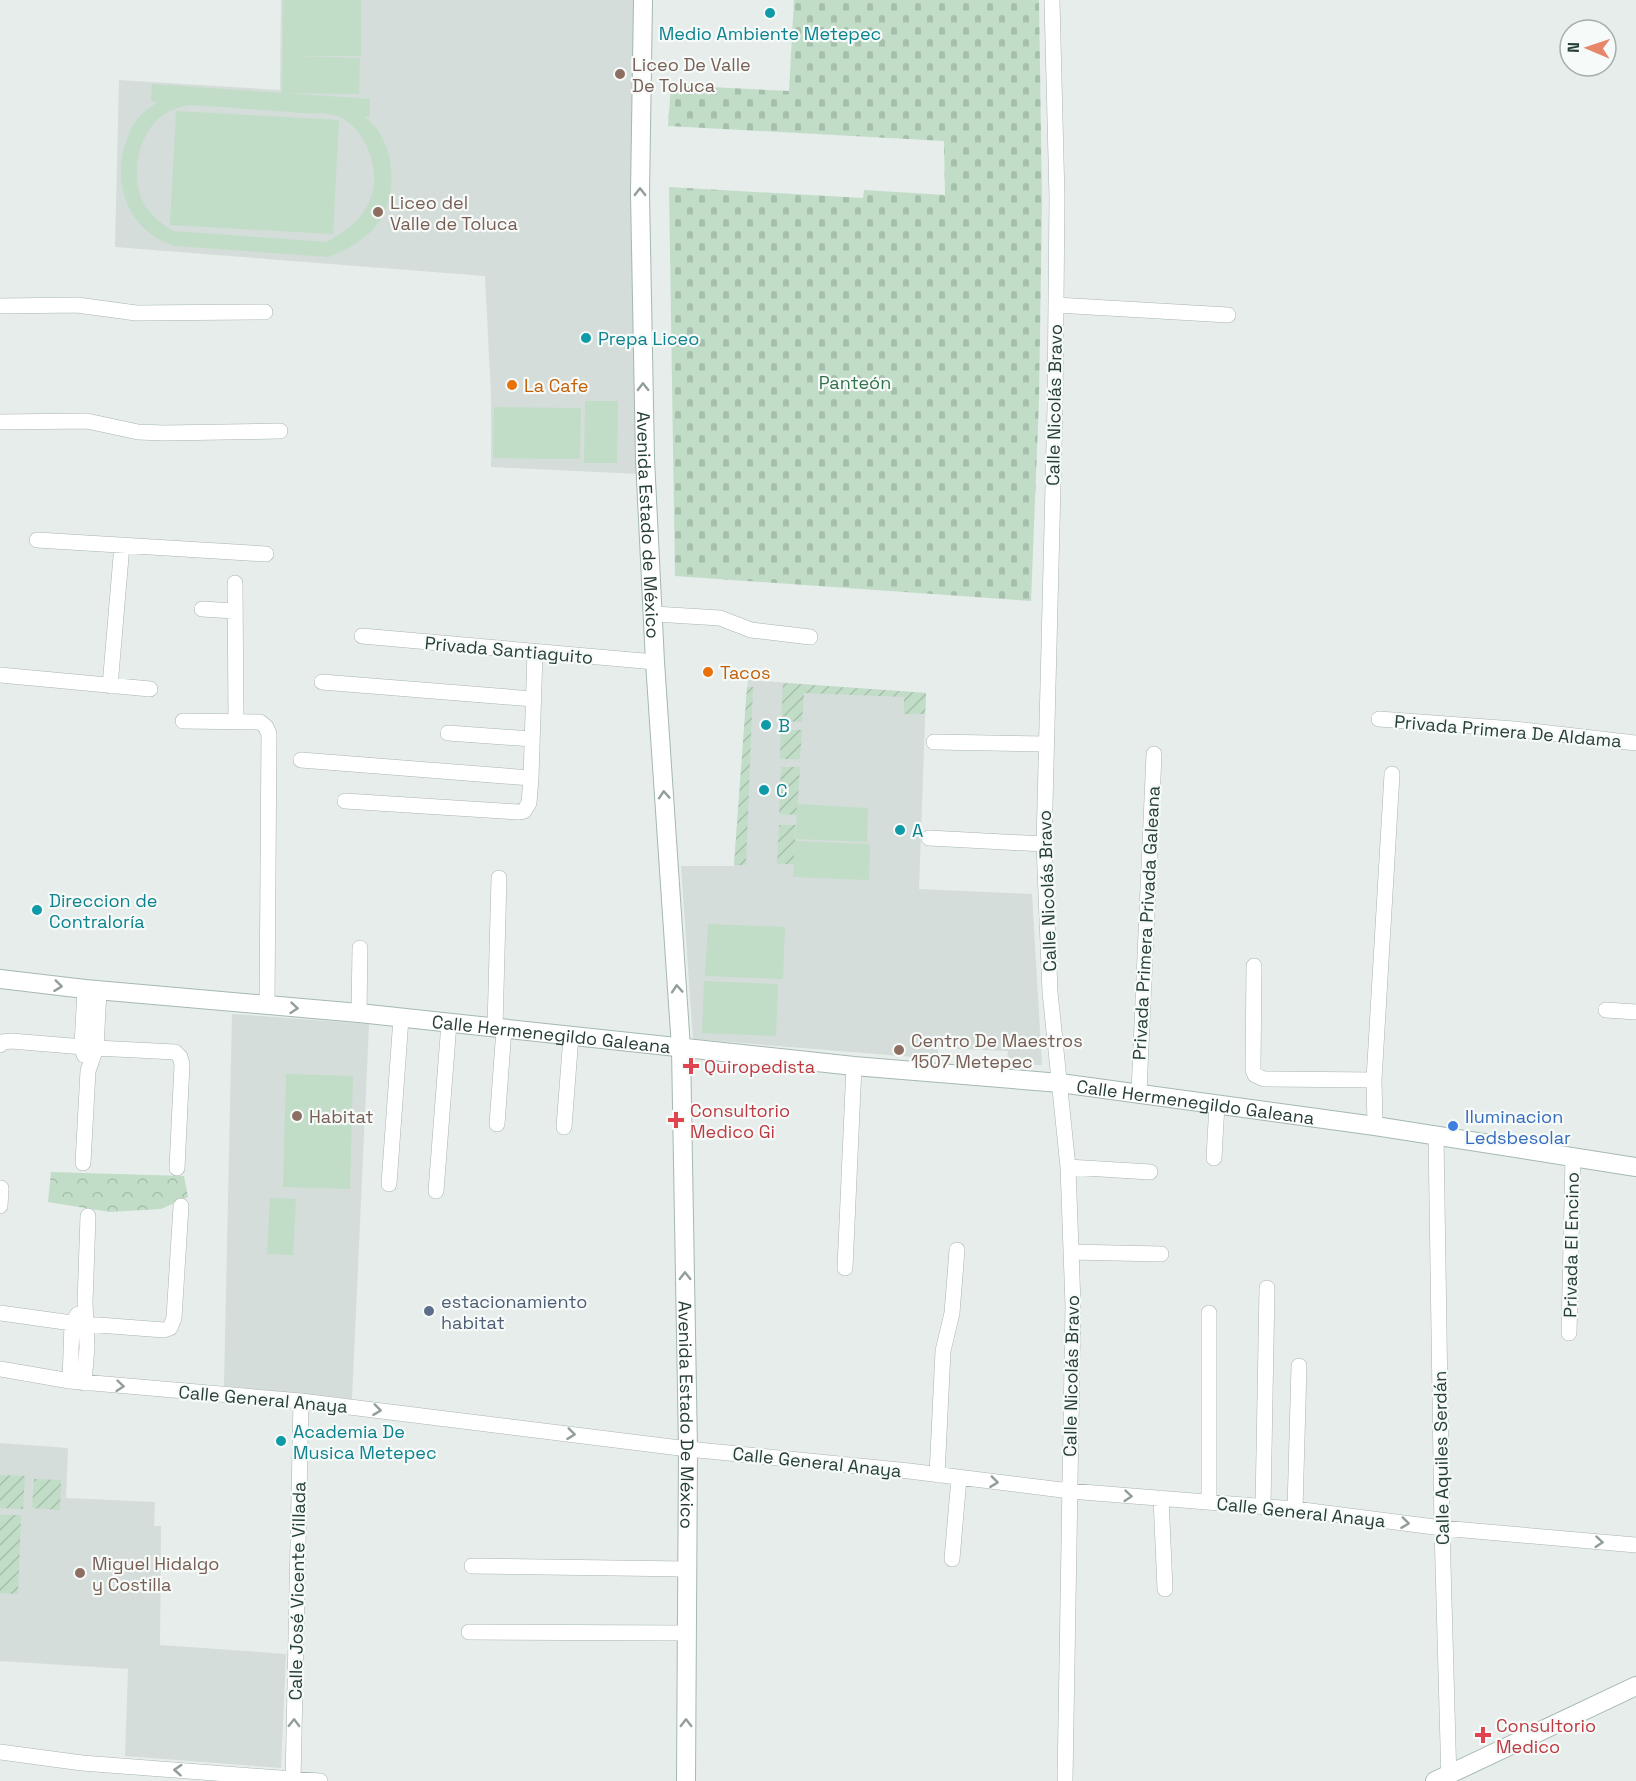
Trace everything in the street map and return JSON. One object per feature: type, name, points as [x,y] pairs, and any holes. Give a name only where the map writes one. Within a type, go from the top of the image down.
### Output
[{"type":"street","name":"Avenida Estado de México","points":[[643,0],[640,256],[645,459],[655,662],[681,1048]]},
{"type":"street","name":"Calle Nicolás Bravo","points":[[1052,0],[1057,198],[1056,305],[1044,844],[1050,992],[1068,1167],[1073,1305],[1065,1781]]},
{"type":"street","points":[[0,306],[77,305],[136,314],[265,312]]},
{"type":"street","points":[[1056,305],[1228,315]]},
{"type":"street","points":[[0,422],[87,422],[138,432],[164,433],[279,431]]},
{"type":"street","points":[[37,540],[266,554]]},
{"type":"street","points":[[110,686],[122,545]]},
{"type":"street","points":[[235,583],[236,721]]},
{"type":"street","points":[[202,609],[235,611]]},
{"type":"street","points":[[654,614],[720,618],[751,630],[810,637]]},
{"type":"street","name":"Privada Santiaguito","points":[[362,636],[655,662]]},
{"type":"street","points":[[345,801],[519,813],[524,811],[529,803],[531,778],[535,652]]},
{"type":"street","points":[[0,675],[150,689]]},
{"type":"street","points":[[322,682],[533,699]]},
{"type":"street","name":"Privada Primera De Aldama","points":[[1379,719],[1514,729],[1636,743]]},
{"type":"street","points":[[183,721],[260,722],[269,734],[267,1005]]},
{"type":"street","points":[[448,733],[532,739]]},
{"type":"street","points":[[934,742],[1045,744]]},
{"type":"street","name":"Privada Primera Privada Galeana","points":[[1139,1092],[1154,754]]},
{"type":"street","points":[[302,760],[531,778]]},
{"type":"street","points":[[1375,1126],[1374,1080],[1392,774]]},
{"type":"street","points":[[929,838],[1044,844]]},
{"type":"street","points":[[497,1124],[500,878]]},
{"type":"street","points":[[358,1013],[360,948]]},
{"type":"street","points":[[1254,966],[1253,1070],[1255,1075],[1264,1079],[1374,1080]]},
{"type":"street","name":"Calle Hermenegildo Galeana","points":[[0,979],[358,1013],[854,1066],[1139,1092],[1636,1167]]},
{"type":"street","points":[[83,1163],[92,989]]},
{"type":"street","points":[[1606,1010],[1636,1012]]},
{"type":"street","points":[[389,1184],[401,1018]]},
{"type":"street","points":[[436,1191],[449,1023]]},
{"type":"street","points":[[564,1127],[571,1036]]},
{"type":"street","points":[[0,1045],[2,1042],[11,1041],[176,1052],[182,1064],[177,1168]]},
{"type":"street","name":"Avenida Estado De México","points":[[681,1048],[688,1449],[686,1781]]},
{"type":"street","points":[[845,1268],[854,1066]]},
{"type":"street","points":[[1214,1158],[1217,1104]]},
{"type":"street","name":"Calle Aquiles Serdán","points":[[1436,1135],[1444,1779]]},
{"type":"street","name":"Privada El Encino","points":[[1569,1333],[1573,1157]]},
{"type":"street","points":[[1068,1167],[1150,1172]]},
{"type":"street","points":[[0,1206],[1,1188]]},
{"type":"street","points":[[0,1312],[80,1323],[164,1330],[173,1323],[181,1206]]},
{"type":"street","points":[[77,1382],[80,1323],[85,1303],[88,1216]]},
{"type":"street","points":[[937,1475],[943,1351],[952,1313],[957,1250]]},
{"type":"street","points":[[1071,1252],[1161,1254]]},
{"type":"street","points":[[1263,1506],[1267,1288]]},
{"type":"street","points":[[1209,1313],[1209,1502]]},
{"type":"street","points":[[1295,1509],[1299,1366]]},
{"type":"street","name":"Calle General Anaya","points":[[0,1369],[77,1382],[301,1401],[688,1449],[1070,1491],[1295,1509],[1442,1528],[1636,1545]]},
{"type":"street","name":"Calle José Vicente Villada","points":[[293,1780],[301,1401]]},
{"type":"street","points":[[952,1559],[959,1478]]},
{"type":"street","points":[[1161,1498],[1165,1588]]},
{"type":"street","points":[[472,1566],[686,1569]]},
{"type":"street","points":[[470,1632],[686,1633]]},
{"type":"street","points":[[1444,1779],[1636,1686]]},
{"type":"street","points":[[0,1752],[82,1763],[320,1781]]},
{"type":"shaded area","name":"Liceo del Valle de Toluca","points":[[281,0],[635,0],[639,474],[491,467],[491,395],[485,276],[115,247],[119,80],[280,90]]},
{"type":"shaded area","points":[[748,680],[926,693],[919,889],[1032,894],[1042,1065],[1007,1064],[1008,1051],[938,1048],[938,1059],[693,1039],[681,866],[734,866]]},
{"type":"shaded area","name":"Habitat","points":[[232,1014],[369,1024],[352,1399],[224,1386]]},
{"type":"shaded area","name":"Miguel Hidalgo y Costilla","points":[[0,1443],[68,1448],[66,1498],[155,1502],[154,1526],[161,1526],[160,1645],[286,1654],[281,1768],[125,1756],[128,1669],[0,1661]]},
{"type":"green space","points":[[283,0],[361,0],[361,56],[291,56],[360,58],[359,94],[286,93],[370,99],[370,116],[365,117],[375,126],[382,138],[391,164],[387,206],[371,232],[351,247],[329,257],[175,246],[160,240],[136,220],[124,192],[121,177],[122,161],[126,141],[135,122],[158,102],[151,101],[152,84],[282,93]],"holes":[[[189,105],[328,114],[346,120],[360,134],[372,161],[374,180],[370,201],[352,225],[326,242],[173,231],[156,218],[143,202],[137,180],[137,167],[142,143],[154,123],[163,115]]]},
{"type":"green space","name":"Panteón","points":[[794,0],[1039,0],[1042,202],[1039,399],[1031,601],[675,576],[669,187],[863,198],[864,190],[945,195],[944,141],[668,126],[671,85],[789,91]]},
{"type":"green space","points":[[176,111],[339,120],[333,234],[170,225]]},
{"type":"green space","points":[[585,401],[618,401],[617,463],[584,463]]},
{"type":"green space","points":[[494,407],[581,408],[580,459],[493,458]]},
{"type":"green space","points":[[783,683],[926,693],[925,714],[904,714],[904,697],[804,693],[802,722],[781,721]]},
{"type":"green space","points":[[747,687],[753,687],[746,865],[734,865]]},
{"type":"green space","points":[[781,730],[802,730],[800,759],[780,759]]},
{"type":"green space","points":[[781,767],[800,767],[797,815],[779,814]]},
{"type":"green space","points":[[797,804],[868,808],[867,842],[796,839]]},
{"type":"green space","points":[[779,825],[796,825],[794,864],[777,864]]},
{"type":"green space","points":[[795,841],[870,844],[869,880],[793,877]]},
{"type":"green space","points":[[708,924],[785,927],[783,979],[705,976]]},
{"type":"green space","points":[[704,981],[778,984],[776,1036],[702,1033]]},
{"type":"green space","points":[[286,1074],[353,1076],[350,1189],[283,1187]]},
{"type":"green space","points":[[51,1172],[184,1176],[188,1197],[161,1209],[110,1212],[48,1202]]},
{"type":"green space","points":[[270,1198],[296,1199],[293,1255],[267,1254]]},
{"type":"green space","points":[[0,1475],[25,1476],[23,1509],[0,1508]]},
{"type":"green space","points":[[34,1479],[61,1480],[60,1510],[32,1508]]},
{"type":"green space","points":[[0,1515],[21,1515],[18,1594],[0,1593]]},
{"type":"place","name":"Medio Ambiente Metepec","points":[[770,13]]},
{"type":"place","name":"Liceo De Valle De Toluca","points":[[620,74]]},
{"type":"place","name":"Liceo del Valle de Toluca","points":[[378,212]]},
{"type":"place","name":"Prepa Liceo","points":[[586,338]]},
{"type":"place","name":"La Cafe","points":[[512,385]]},
{"type":"place","name":"Tacos","points":[[708,672]]},
{"type":"place","name":"B","points":[[766,725]]},
{"type":"place","name":"C","points":[[764,790]]},
{"type":"place","name":"A","points":[[900,830]]},
{"type":"place","name":"Direccion de Contraloría","points":[[37,910]]},
{"type":"place","name":"Centro De Maestros 1507 Metepec","points":[[899,1050]]},
{"type":"place","name":"Quiropedista","points":[[691,1066]]},
{"type":"place","name":"Habitat","points":[[297,1116]]},
{"type":"place","name":"Consultorio Medico Gi","points":[[676,1120]]},
{"type":"place","name":"Iluminacion Ledsbesolar","points":[[1453,1126]]},
{"type":"place","name":"estacionamiento habitat","points":[[429,1311]]},
{"type":"place","name":"Academia De Musica Metepec","points":[[281,1441]]},
{"type":"place","name":"Miguel Hidalgo y Costilla","points":[[80,1573]]},
{"type":"place","name":"Consultorio Medico","points":[[1483,1735]]}]
